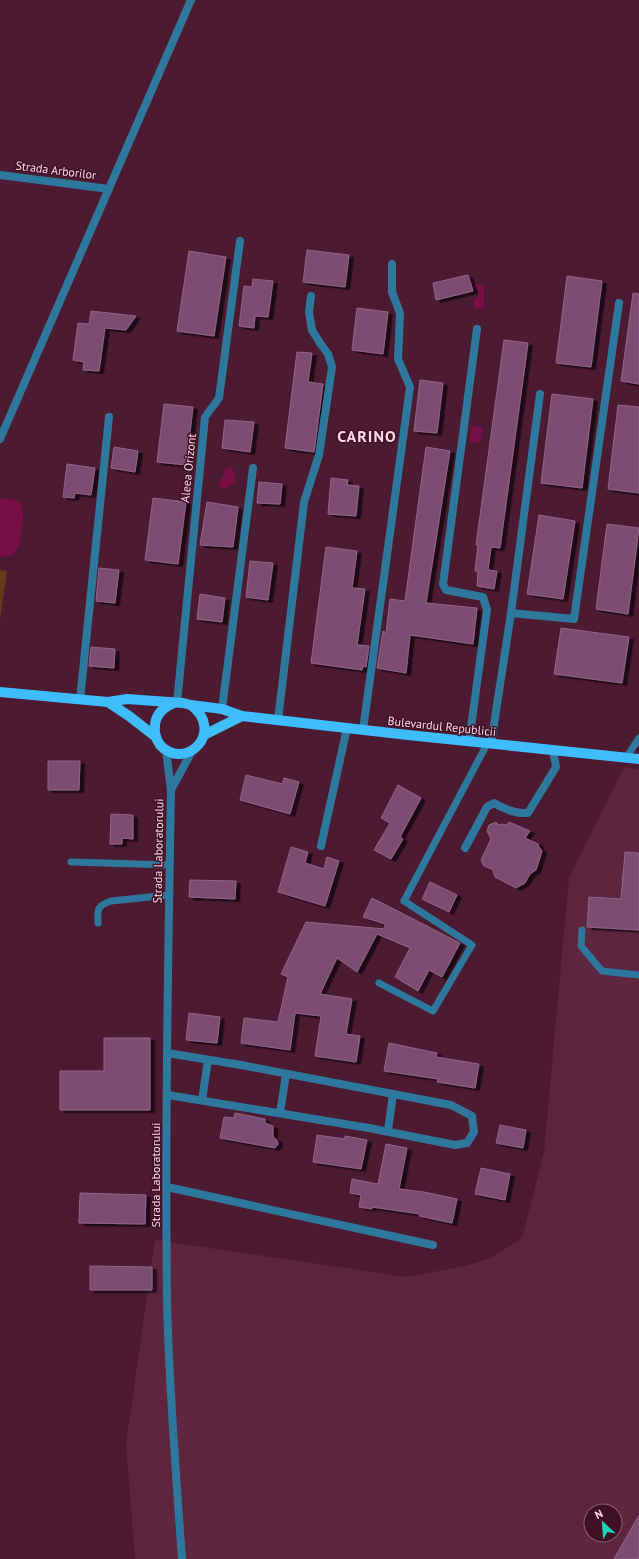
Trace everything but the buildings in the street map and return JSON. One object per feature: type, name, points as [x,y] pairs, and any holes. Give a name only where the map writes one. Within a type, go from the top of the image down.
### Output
[{"type":"main road","name":"Bulevardul Republicii","points":[[0,692],[108,702],[127,699],[176,703],[222,709],[242,716],[469,742],[639,759]]},
{"type":"main road","name":"Bulevardul Republicii","points":[[108,702],[129,716],[156,738],[166,750]]},
{"type":"main road","points":[[156,738],[154,729],[155,720],[163,710],[176,703]]},
{"type":"main road","points":[[166,750],[179,754],[192,751],[201,742],[205,727],[203,718],[191,705]]},
{"type":"main road","points":[[204,735],[242,716]]},
{"type":"street","points":[[0,439],[191,0]]},
{"type":"street","name":"Strada Arborilor","points":[[0,175],[108,189]]},
{"type":"street","name":"Aleea Orizont","points":[[176,703],[206,416],[219,398],[240,241]]},
{"type":"street","points":[[363,730],[410,387],[398,359],[400,313],[392,292],[392,264]]},
{"type":"street","points":[[278,720],[304,502],[319,455],[332,367],[328,354],[312,330],[309,312],[311,296]]},
{"type":"street","points":[[511,613],[574,619],[619,303]]},
{"type":"street","points":[[469,742],[487,610],[483,597],[446,590],[443,584],[477,329]]},
{"type":"street","points":[[489,744],[511,613],[540,394]]},
{"type":"street","points":[[80,700],[109,417]]},
{"type":"street","points":[[222,709],[253,468]]},
{"type":"street","points":[[321,846],[346,728]]},
{"type":"street","name":"Strada Laboratorului","points":[[166,750],[171,790],[167,1053],[167,1302],[172,1423],[182,1559]]},
{"type":"street","points":[[465,848],[487,807],[494,803],[509,811],[520,814],[528,813],[556,767],[553,750]]},
{"type":"street","points":[[171,790],[192,751]]},
{"type":"street","points":[[167,1053],[451,1105],[472,1116],[474,1132],[467,1143],[455,1145],[388,1131],[168,1095]]},
{"type":"street","points":[[202,1100],[208,1060]]},
{"type":"street","points":[[280,1113],[286,1074]]},
{"type":"street","points":[[388,1131],[394,1094]]},
{"type":"street","points":[[167,1188],[433,1245]]},
{"type":"lane","points":[[626,758],[639,738]]},
{"type":"lane","points":[[379,983],[433,1011],[472,945],[404,901],[489,744]]},
{"type":"lane","points":[[71,862],[170,865]]},
{"type":"lane","points":[[98,923],[97,911],[102,904],[111,901],[169,895]]},
{"type":"lane","points":[[582,930],[581,946],[602,971],[639,975]]},
{"type":"shaded area","points":[[474,283],[484,286],[484,309],[474,308],[474,299],[479,296]]},
{"type":"shaded area","points":[[472,426],[483,428],[480,443],[469,442]]},
{"type":"shaded area","points":[[231,467],[235,474],[235,480],[231,485],[223,489],[219,485],[221,478],[224,476],[223,471]]},
{"type":"shaded area","points":[[3,498],[16,500],[20,503],[23,517],[18,549],[13,555],[0,557],[0,500]]},
{"type":"shaded area","points":[[0,570],[7,571],[0,620]]},
{"type":"shaded area","points":[[624,767],[639,769],[639,1559],[135,1559],[126,1444],[155,1240],[407,1277],[460,1267],[489,1259],[522,1238],[544,1152],[569,877]]},
{"type":"district","name":"CARINO","points":[[367,436]]}]
